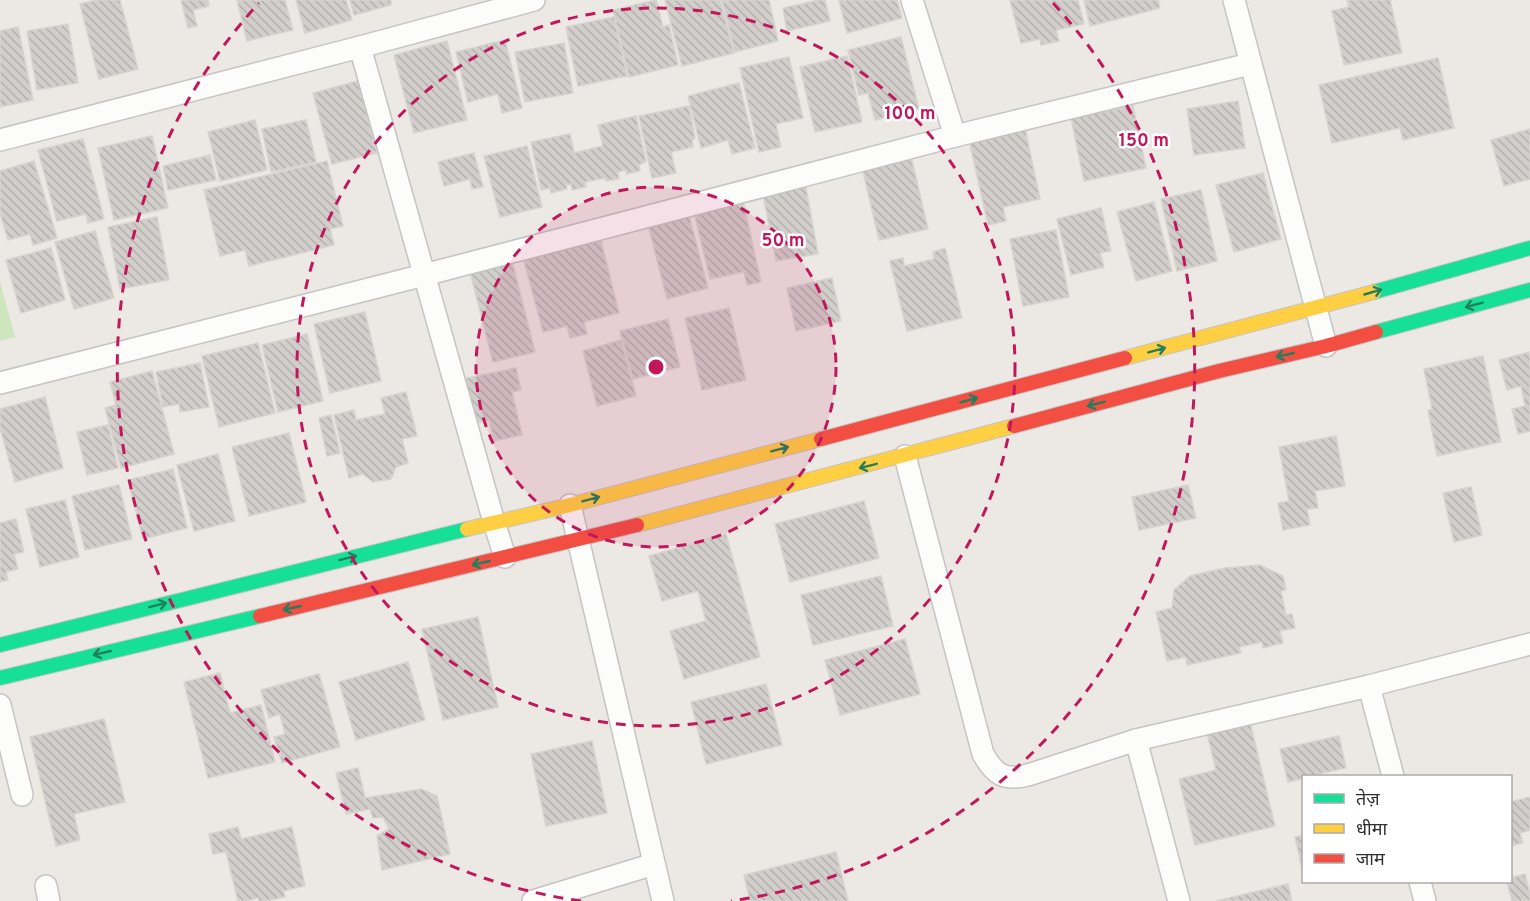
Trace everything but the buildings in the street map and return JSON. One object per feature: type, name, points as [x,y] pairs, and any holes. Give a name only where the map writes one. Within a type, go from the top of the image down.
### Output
[{"type":"street","points":[[0,140],[534,0]]},
{"type":"street","points":[[912,0],[955,136]]},
{"type":"street","points":[[1234,0],[1326,346]]},
{"type":"street","points":[[360,47],[505,557]]},
{"type":"street","points":[[0,383],[955,136],[1250,64]]},
{"type":"street","points":[[0,645],[570,505],[1317,308],[1530,248]]},
{"type":"street","points":[[0,678],[579,540],[905,456],[1219,371],[1326,346],[1530,290]]},
{"type":"street","points":[[905,456],[983,754],[998,774],[1010,778],[1020,777],[1137,740],[1369,686],[1530,644]]},
{"type":"street","points":[[570,505],[663,901]]},
{"type":"street","points":[[1369,686],[1392,775]]},
{"type":"street","points":[[0,705],[22,795]]},
{"type":"street","points":[[1137,740],[1179,901]]},
{"type":"street","points":[[533,901],[654,864]]},
{"type":"street","points":[[1420,883],[1425,901]]},
{"type":"green space","points":[[0,282],[15,337],[0,341]]},
{"type":"traffic: fast","points":[[1374,292],[1530,248]]},
{"type":"traffic: fast","points":[[1376,332],[1530,290]]},
{"type":"traffic: fast","points":[[0,645],[467,529]]},
{"type":"traffic: fast","points":[[0,678],[260,616]]},
{"type":"traffic: slow","points":[[1125,358],[1374,292]]},
{"type":"traffic: slow","points":[[637,525],[1014,426]]},
{"type":"traffic: slow","points":[[467,529],[570,505],[821,439]]},
{"type":"traffic: jam","points":[[1014,426],[1376,332]]},
{"type":"traffic: jam","points":[[821,439],[1125,358]]},
{"type":"traffic: jam","points":[[260,616],[637,525]]}]
